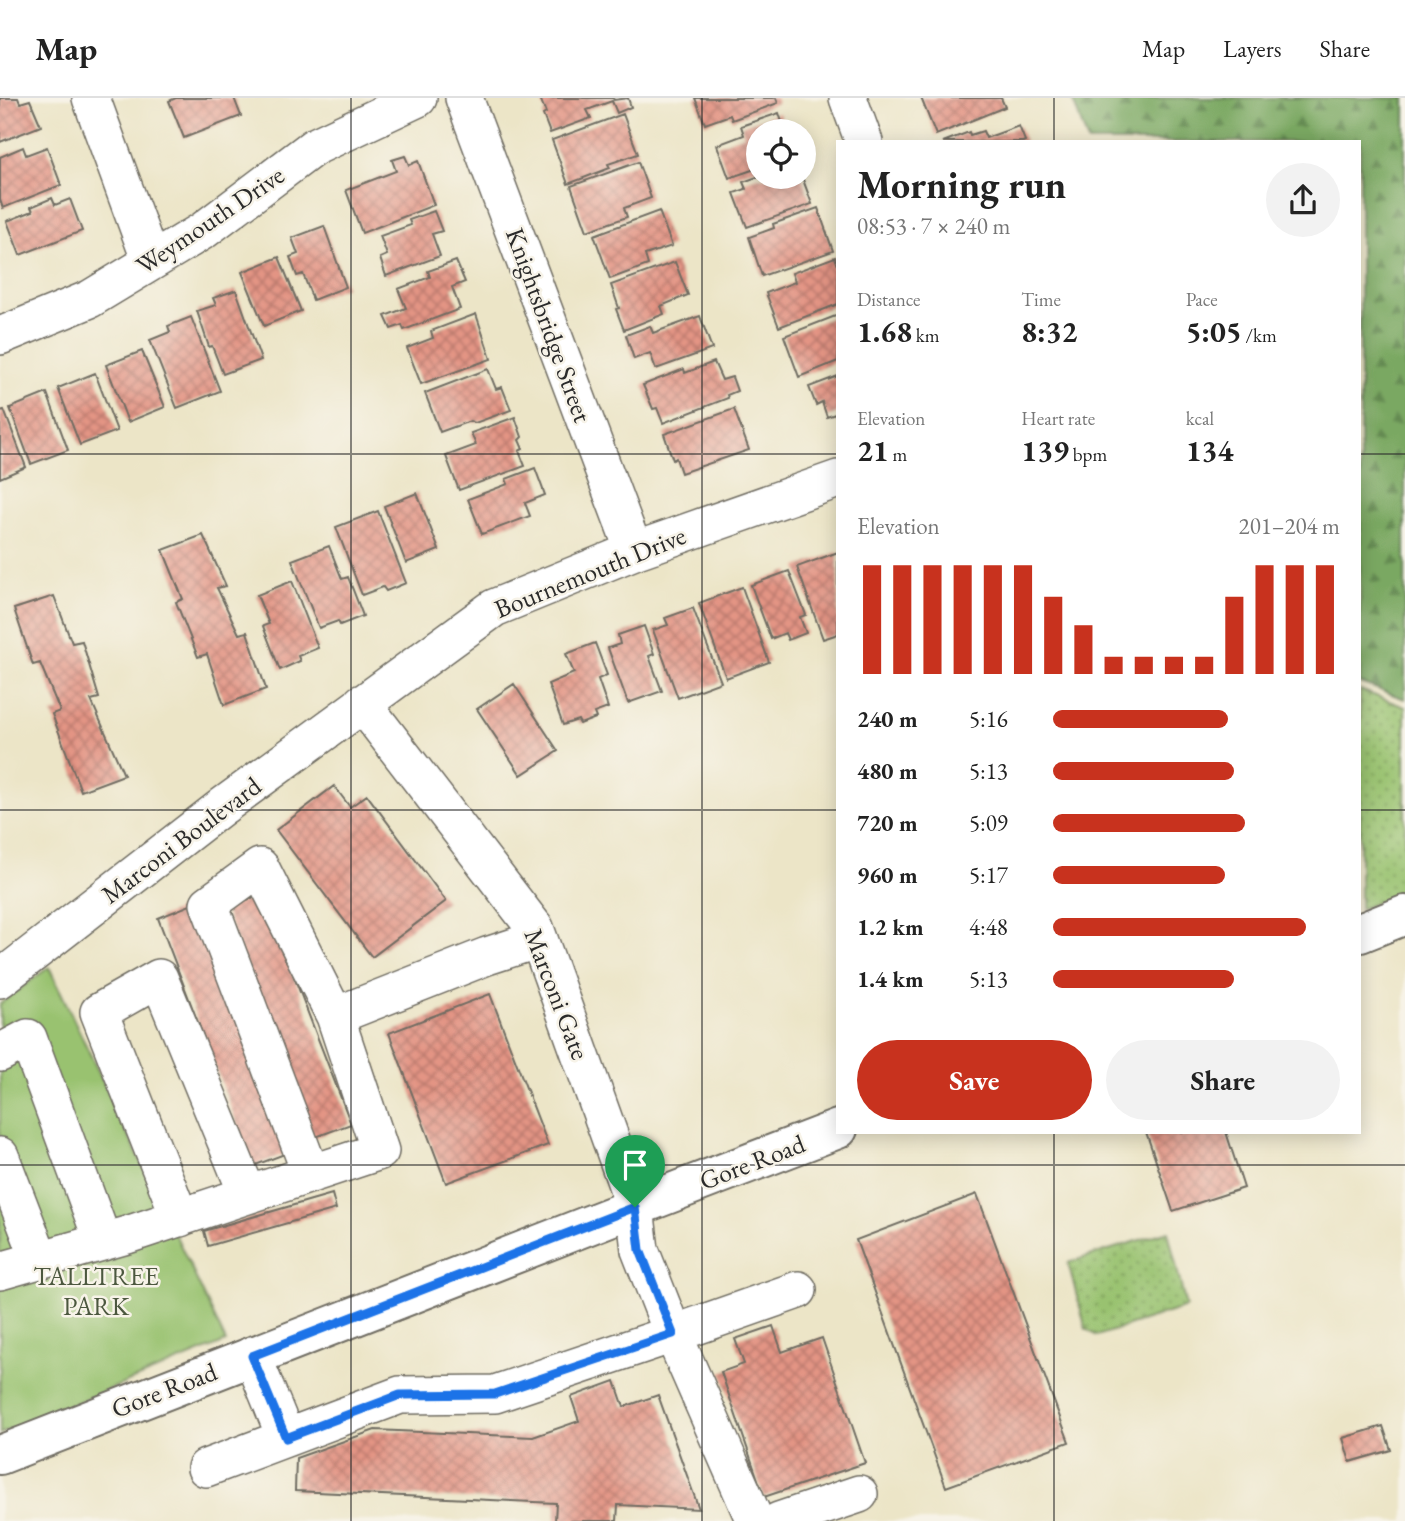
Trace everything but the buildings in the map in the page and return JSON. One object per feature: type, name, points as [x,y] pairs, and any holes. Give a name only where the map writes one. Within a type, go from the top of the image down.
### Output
[{"type":"main road","points":[[1361,933],[1405,915]]},
{"type":"main road","name":"Gore Road","points":[[0,1455],[836,1130]]},
{"type":"street","points":[[92,98],[151,262]]},
{"type":"street","name":"Weymouth Drive","points":[[0,336],[90,299],[204,230],[314,147],[418,98]]},
{"type":"street","name":"Knightsbridge Street","points":[[464,98],[634,551]]},
{"type":"street","points":[[848,98],[863,140]]},
{"type":"street","name":"Bournemouth Drive","points":[[362,703],[494,608],[634,551],[836,480]]},
{"type":"street","name":"Marconi Gate","points":[[362,703],[535,928],[635,1207],[640,1250],[673,1334],[755,1521]]},
{"type":"street","name":"Marconi Boulevard","points":[[0,979],[362,703]]},
{"type":"street","points":[[0,1271],[180,1218],[380,1152],[335,1016],[260,867],[209,904],[311,1174]]},
{"type":"street","points":[[335,1016],[487,956],[539,939]]},
{"type":"street","points":[[180,1218],[99,1012],[159,978],[248,1195]]},
{"type":"street","points":[[0,1054],[28,1038],[103,1242]]},
{"type":"street","points":[[0,1156],[40,1260]]},
{"type":"street","points":[[206,1468],[400,1395],[495,1394],[798,1290]]},
{"type":"street","points":[[252,1356],[286,1438]]},
{"type":"street","points":[[779,1521],[859,1494]]},
{"type":"green space","points":[[1072,98],[1405,98],[1405,699],[1361,683],[1361,140],[1087,140]]},
{"type":"green space","points":[[1361,690],[1405,707],[1405,892],[1361,909]]},
{"type":"green space","name":"TALLTREE PARK","points":[[49,967],[226,1342],[0,1434],[0,1004]]},
{"type":"green space","points":[[1168,1231],[1186,1307],[1097,1336],[1086,1329],[1068,1263]]},
{"type":"route","points":[[635,1207],[640,1250],[673,1334],[495,1394],[400,1395],[286,1438],[252,1356],[635,1207]]}]
